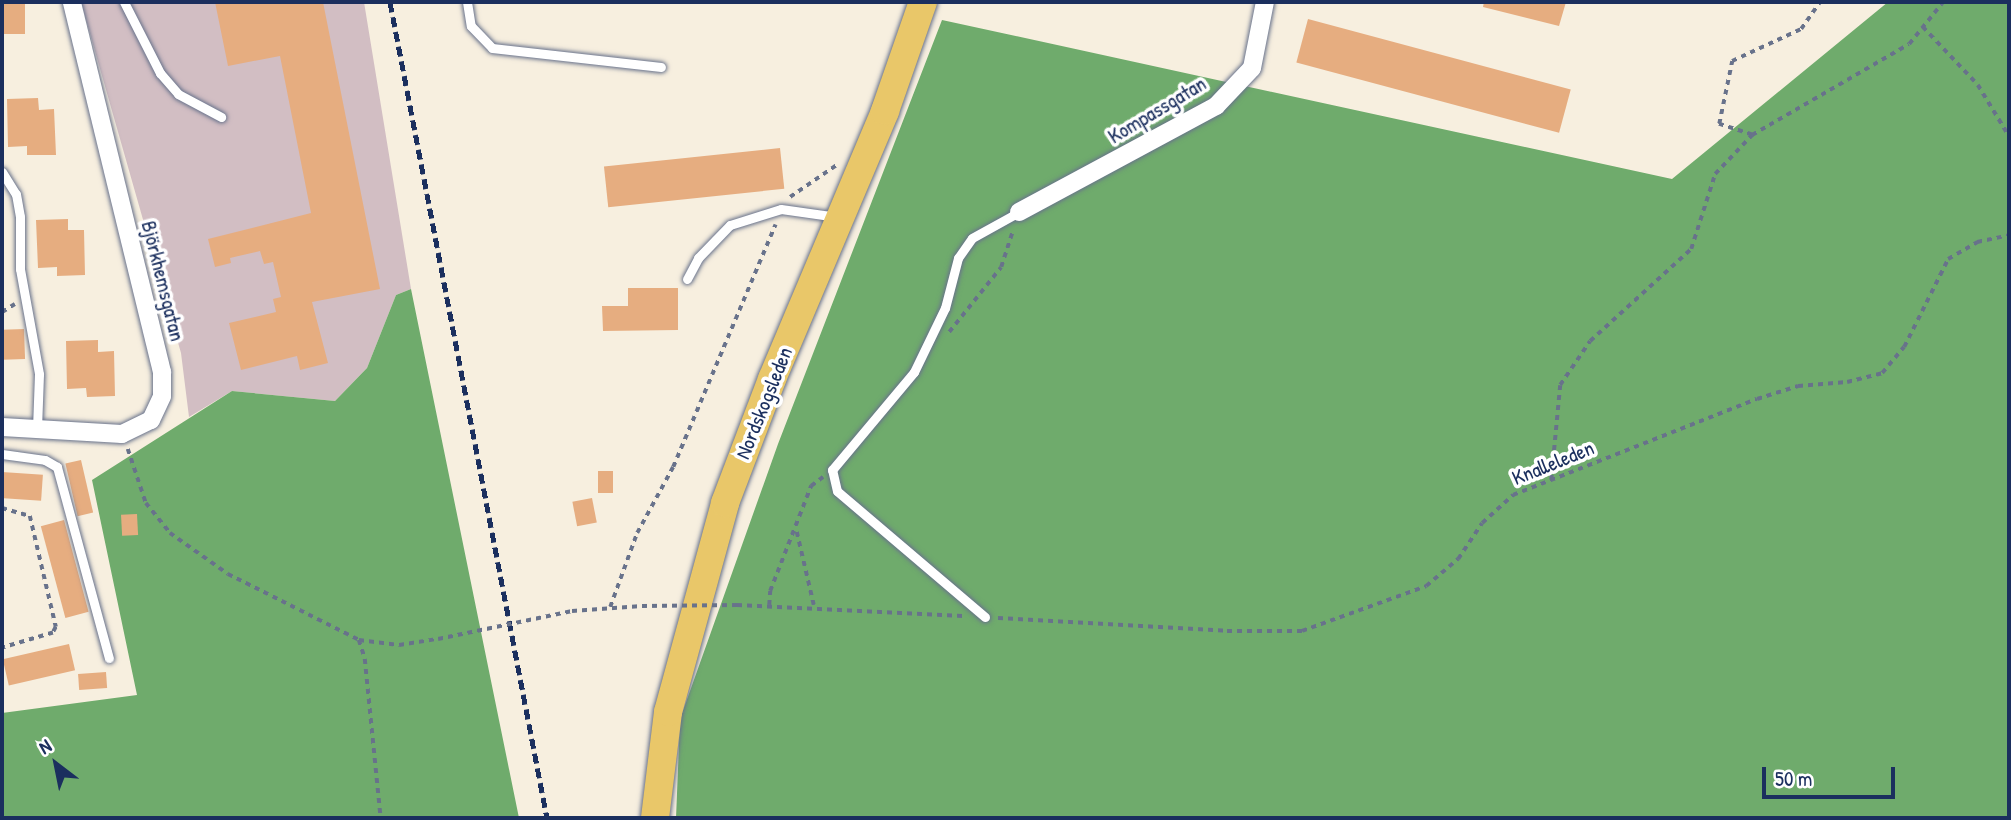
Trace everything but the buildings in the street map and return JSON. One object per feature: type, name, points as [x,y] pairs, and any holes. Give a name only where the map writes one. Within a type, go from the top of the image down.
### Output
[{"type":"main road","name":"Nordskogsleden","points":[[654,818],[668,712],[704,571],[746,442],[843,218],[923,2]]},
{"type":"street","name":"Björkhemsgatan","points":[[72,2],[164,381],[151,420],[122,434]]},
{"type":"street","name":"Kompassgatan","points":[[1018,212],[1216,106],[1252,68],[1265,2]]},
{"type":"street","points":[[2,427],[122,434]]},
{"type":"lane","points":[[124,2],[160,73],[178,94],[221,117]]},
{"type":"lane","points":[[467,2],[471,26],[492,48],[661,67]]},
{"type":"lane","points":[[2,172],[16,194],[20,217],[20,269],[39,374],[37,428]]},
{"type":"lane","points":[[687,279],[698,258],[730,225],[781,209],[843,218]]},
{"type":"lane","points":[[985,617],[837,491],[832,470],[914,372],[940,321],[958,258],[972,238],[1018,212]]},
{"type":"lane","points":[[2,454],[45,460],[57,467],[108,658]]},
{"type":"path","points":[[1752,135],[1719,124],[1732,61],[1801,29],[1820,2]]},
{"type":"path","points":[[1551,480],[1560,385],[1590,341],[1691,248],[1714,174],[1752,135],[1909,44],[1943,2]]},
{"type":"path","points":[[1923,27],[1978,85],[2009,136]]},
{"type":"path","points":[[610,607],[637,533],[673,467],[781,209],[793,194],[844,160]]},
{"type":"path","name":"Knalleleden","points":[[122,434],[146,503],[170,533],[228,574],[359,640],[399,645],[572,611],[610,607],[737,605],[814,605],[1227,631],[1302,631],[1426,586],[1458,559],[1482,523],[1513,495],[1757,399],[1798,386],[1882,373],[1904,347],[1948,259],[1977,242],[2009,235]]},
{"type":"path","points":[[769,605],[770,591],[811,486]]},
{"type":"path","points":[[2,508],[30,516],[55,627],[54,632],[2,648]]},
{"type":"path","points":[[796,530],[814,605]]},
{"type":"path","points":[[359,640],[365,659],[381,818]]},
{"type":"shaded area","points":[[81,2],[364,2],[411,289],[396,295],[367,368],[335,401],[232,391],[189,417],[181,353]]},
{"type":"green space","points":[[1888,2],[2009,2],[2009,818],[676,818],[680,719],[778,444],[942,20],[1672,179]]},
{"type":"green space","points":[[411,289],[519,818],[2,818],[2,713],[137,695],[92,480],[232,391],[335,401],[367,368],[396,295]]},
{"type":"railway","points":[[390,2],[547,818]]}]
